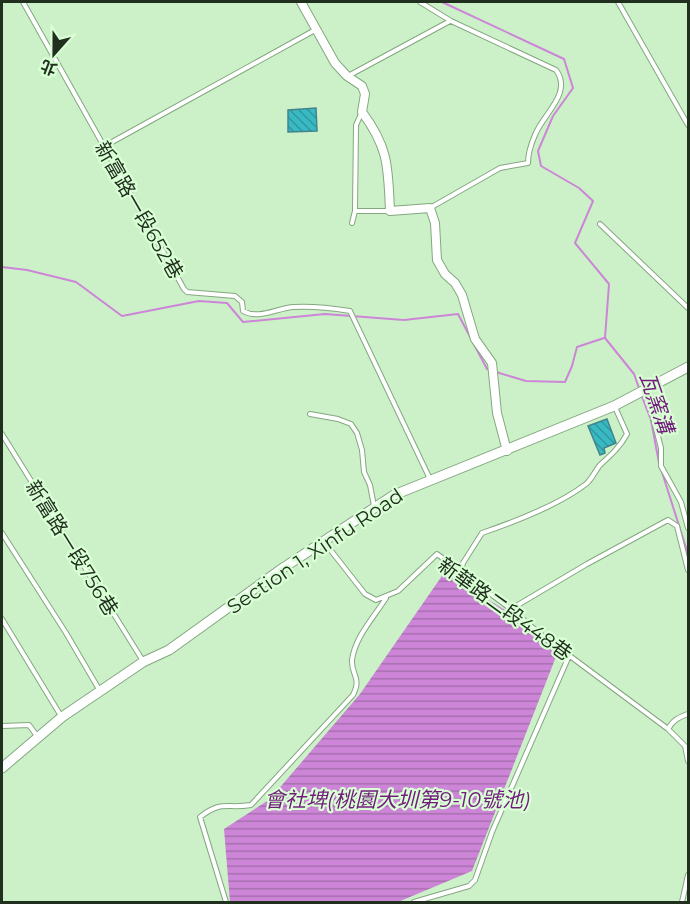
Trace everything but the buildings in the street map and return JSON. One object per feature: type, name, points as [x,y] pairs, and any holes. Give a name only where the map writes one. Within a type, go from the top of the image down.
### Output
[{"type":"street","points":[[301,2],[335,63],[362,86],[365,94],[362,112],[375,129],[387,160],[390,211],[430,208],[435,223],[437,260],[462,295],[475,339],[492,363],[497,413],[507,451]]},
{"type":"street","name":"Section 1, Xinfu Road","points":[[2,768],[62,717],[143,662],[169,650],[324,541],[394,495],[614,406],[688,367]]},
{"type":"lane","name":"新富路一段652巷","points":[[23,2],[187,292],[235,296],[242,302],[243,310],[251,314],[290,307],[318,307],[350,311],[430,479]]},
{"type":"lane","points":[[420,2],[450,21],[556,70],[561,77],[562,89],[535,133],[528,153],[528,163],[500,168],[430,208]]},
{"type":"lane","points":[[618,2],[688,125]]},
{"type":"lane","points":[[348,76],[450,21]]},
{"type":"lane","points":[[103,147],[316,30]]},
{"type":"lane","points":[[352,223],[355,211],[356,125],[362,112]]},
{"type":"lane","points":[[355,211],[390,211]]},
{"type":"lane","points":[[600,224],[688,308]]},
{"type":"lane","points":[[511,609],[523,600],[668,519],[677,526],[688,526],[681,502],[662,466],[661,448],[646,390]]},
{"type":"lane","points":[[461,571],[463,563],[482,533],[513,523],[588,483],[599,467],[620,447],[627,434],[614,406]]},
{"type":"lane","points":[[310,414],[351,424],[357,433],[362,450],[364,472],[370,484],[374,507]]},
{"type":"lane","name":"新富路一段756巷","points":[[2,434],[143,662]]},
{"type":"lane","points":[[677,526],[688,570]]},
{"type":"lane","points":[[2,533],[100,691]]},
{"type":"lane","points":[[324,541],[366,594],[376,600],[386,598]]},
{"type":"lane","name":"新華路二段448巷","points":[[386,598],[398,591],[437,554],[668,729],[684,746],[688,761]]},
{"type":"lane","points":[[226,903],[200,818],[218,805],[239,807],[251,805],[353,695],[358,682],[352,661],[358,641],[386,598]]},
{"type":"lane","points":[[2,619],[62,717]]},
{"type":"lane","points":[[414,903],[469,886],[475,880],[492,832],[569,656]]},
{"type":"lane","points":[[668,729],[678,717],[688,714]]},
{"type":"lane","points":[[2,726],[29,725],[38,737]]},
{"type":"lane","points":[[681,903],[688,876]]},
{"type":"water","name":"會社埤(桃園大圳第9-10號池)","points":[[444,573],[561,644],[472,871],[398,902],[230,902],[224,829],[270,799],[360,694]]},
{"type":"waterway","name":"瓦窯溝","points":[[442,2],[564,59],[573,88],[553,116],[538,151],[541,166],[579,188],[593,201],[575,243],[609,284],[605,338],[634,374],[639,388]]},
{"type":"waterway","points":[[2,267],[27,270],[76,282],[122,316],[199,301],[227,303],[243,322],[325,314],[404,320],[458,314],[487,369],[491,370]]},
{"type":"waterway","points":[[496,372],[526,381],[565,382],[577,347],[604,338]]},
{"type":"waterway","name":"瓦窯溝","points":[[641,394],[651,420],[659,463]]},
{"type":"waterway","name":"瓦窯溝","points":[[661,469],[688,554]]}]
